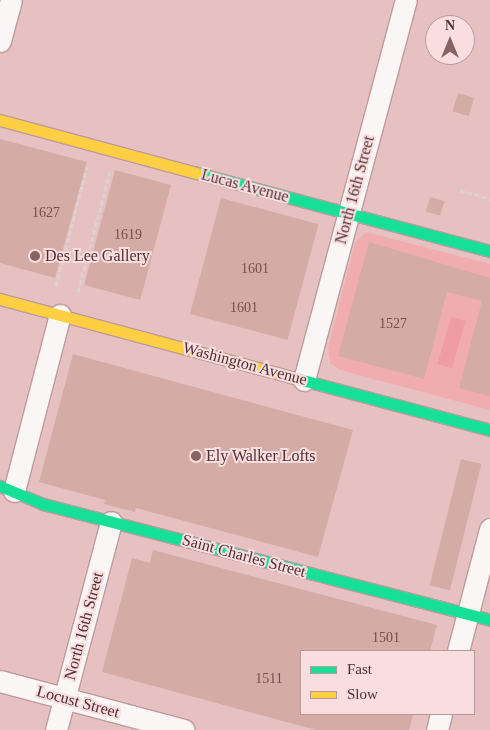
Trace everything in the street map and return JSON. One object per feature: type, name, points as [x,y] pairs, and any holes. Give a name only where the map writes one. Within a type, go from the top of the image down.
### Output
[{"type":"street","points":[[0,41],[11,0]]},
{"type":"street","name":"North 16th Street","points":[[304,380],[406,0]]},
{"type":"street","name":"Lucas Avenue","points":[[0,120],[490,252]]},
{"type":"street","name":"Washington Avenue","points":[[0,299],[490,430]]},
{"type":"street","points":[[7,488],[60,315]]},
{"type":"street","name":"Saint Charles Street","points":[[7,488],[43,504],[490,620]]},
{"type":"street","name":"North 16th Street","points":[[56,730],[111,522]]},
{"type":"street","points":[[458,650],[490,529]]},
{"type":"street","name":"Locust Street","points":[[0,681],[184,730]]},
{"type":"street","points":[[437,730],[441,715]]},
{"type":"path","points":[[56,286],[90,159]]},
{"type":"path","points":[[78,292],[112,166]]},
{"type":"path","points":[[460,190],[490,199]]},
{"type":"shaded area","points":[[366,232],[490,264],[490,410],[340,370],[330,363],[328,348],[355,243]]},
{"type":"shaded area","points":[[451,317],[465,321],[452,368],[437,364]]},
{"type":"building","points":[[458,93],[474,98],[469,116],[452,111]]},
{"type":"building","points":[[0,139],[87,162],[55,278],[0,263]]},
{"type":"building","points":[[115,170],[171,185],[140,300],[84,285]]},
{"type":"building","points":[[430,197],[444,201],[440,216],[426,211]]},
{"type":"building","points":[[221,198],[319,224],[288,340],[190,314]]},
{"type":"building","points":[[369,242],[490,278],[490,396],[459,388],[482,301],[447,292],[424,379],[338,356]]},
{"type":"building","name":"Ely Walker Lofts","points":[[73,354],[353,430],[318,557],[136,508],[135,512],[104,504],[105,500],[39,482]]},
{"type":"building","points":[[461,459],[481,464],[450,590],[430,585]]},
{"type":"building","points":[[153,550],[437,625],[430,650],[300,650],[300,715],[413,715],[409,730],[316,730],[102,672],[132,558],[150,563]]},
{"type":"traffic: fast","points":[[197,173],[490,251]]},
{"type":"traffic: fast","points":[[295,378],[490,430]]},
{"type":"traffic: fast","points":[[0,486],[43,504],[490,620]]},
{"type":"traffic: slow","points":[[0,120],[197,173]]},
{"type":"traffic: slow","points":[[0,299],[295,378]]},
{"type":"place","name":"Des Lee Gallery","points":[[35,256]]},
{"type":"place","name":"Ely Walker Lofts","points":[[196,456]]}]
